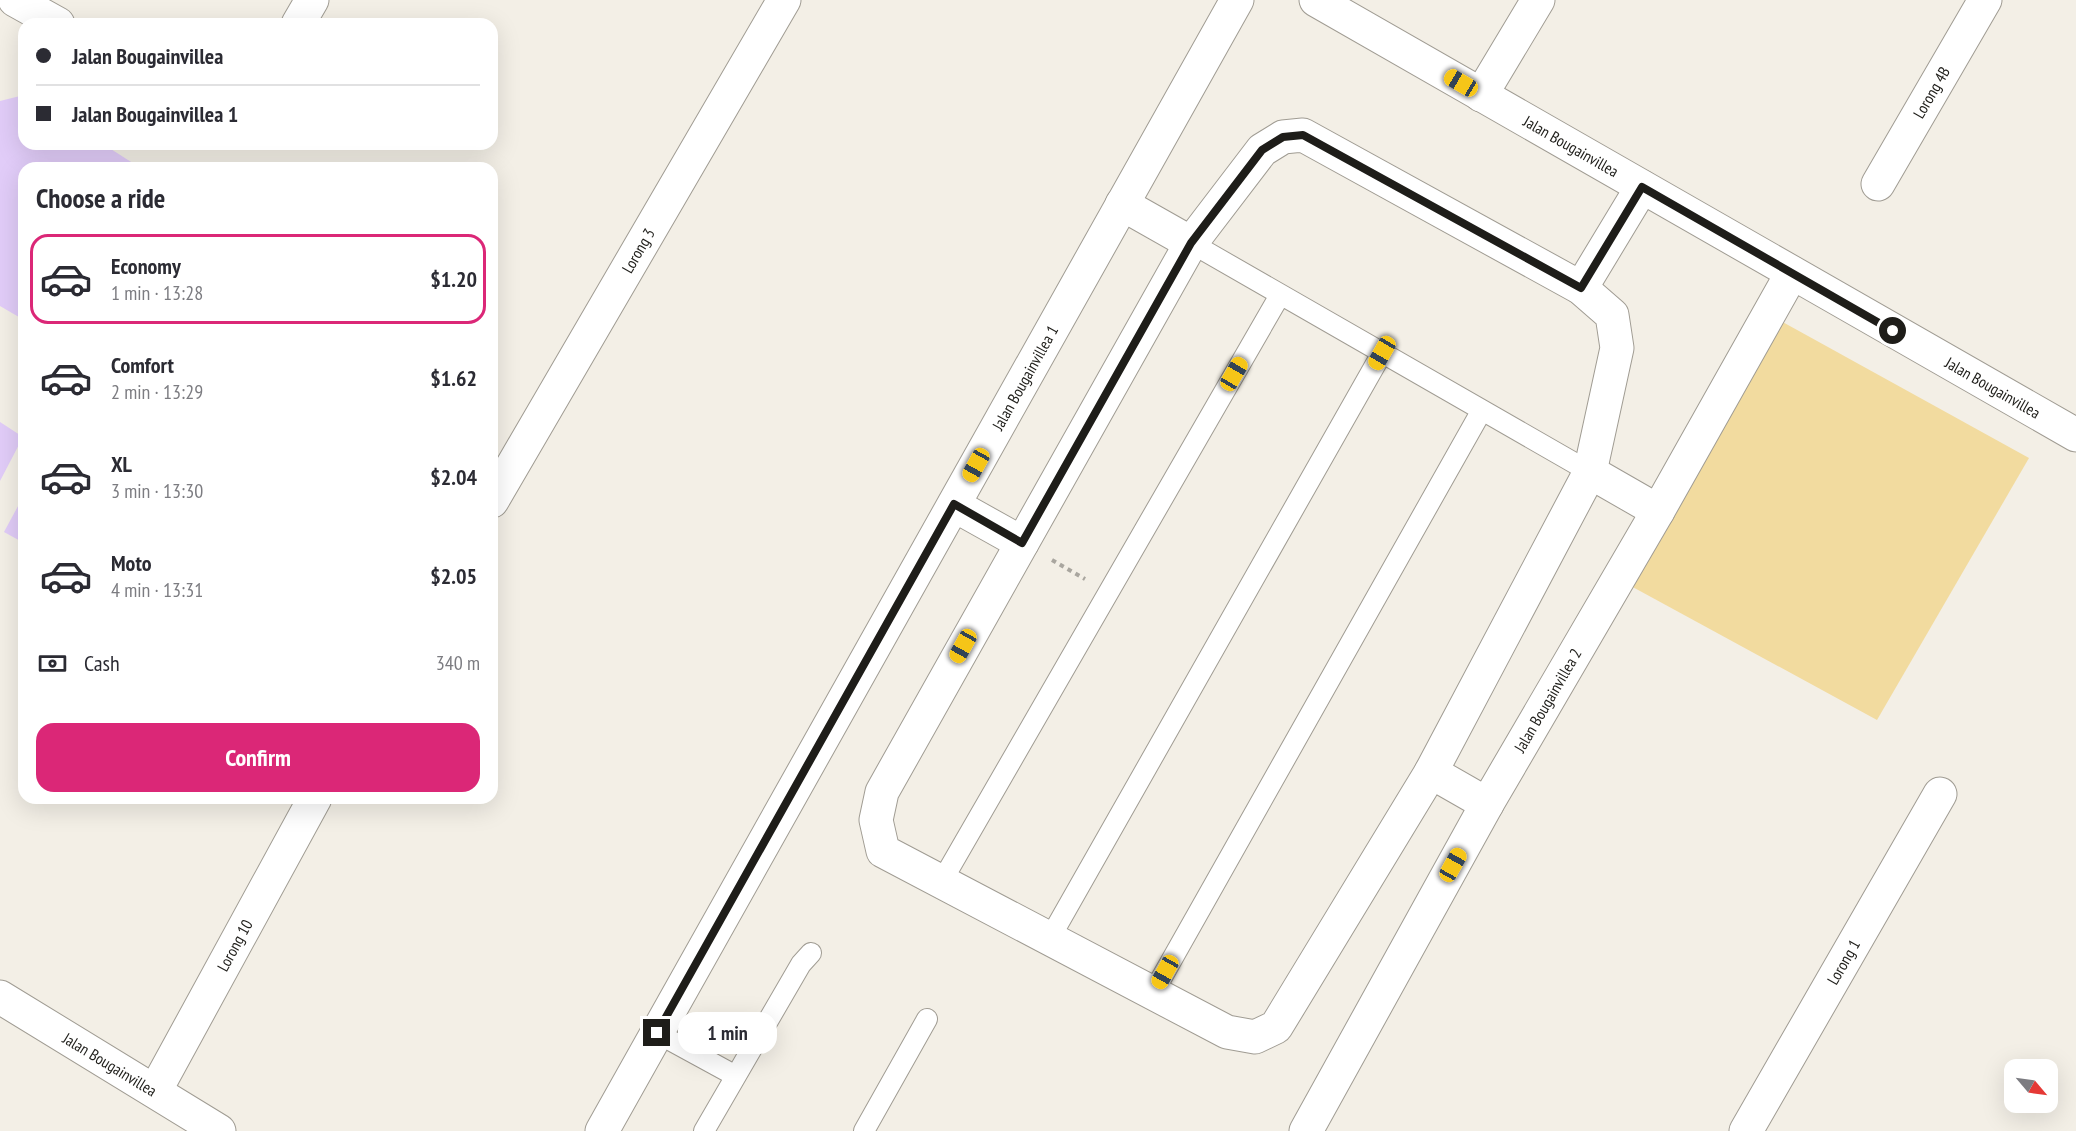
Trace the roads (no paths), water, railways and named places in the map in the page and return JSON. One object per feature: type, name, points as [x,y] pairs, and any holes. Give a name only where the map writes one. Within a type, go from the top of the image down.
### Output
[{"type":"street","points":[[15,0],[47,18]]},
{"type":"street","points":[[302,18],[312,0]]},
{"type":"street","name":"Lorong 3","points":[[498,491],[784,0]]},
{"type":"street","name":"Jalan Bougainvillea 1","points":[[602,1131],[1237,0]]},
{"type":"street","name":"Jalan Bougainvillea","points":[[1316,0],[2076,435]]},
{"type":"street","points":[[1481,95],[1538,0]]},
{"type":"street","name":"Lorong 4B","points":[[1878,184],[1985,0]]},
{"type":"street","points":[[1303,135],[1581,288],[1612,315],[1617,348],[1590,472],[1431,772],[1276,1027],[1255,1037],[1227,1032],[883,851],[876,820],[882,792],[1191,243],[1262,150],[1283,137],[1303,135]]},
{"type":"street","points":[[1581,288],[1642,187]]},
{"type":"street","points":[[1122,204],[1191,243]]},
{"type":"street","name":"Jalan Bougainvillea 2","points":[[1306,1131],[1487,804],[1658,511],[1792,273]]},
{"type":"street","points":[[1590,472],[1658,511]]},
{"type":"street","points":[[954,504],[1022,543]]},
{"type":"street","points":[[1431,772],[1487,804]]},
{"type":"street","name":"Lorong 1","points":[[1746,1131],[1940,794]]},
{"type":"street","name":"Lorong 10","points":[[155,1091],[312,804]]},
{"type":"street","name":"Jalan Bougainvillea","points":[[0,997],[219,1131]]},
{"type":"lane","points":[[1191,243],[1590,472]]},
{"type":"lane","points":[[942,881],[1280,295]]},
{"type":"lane","points":[[1050,938],[1382,353]]},
{"type":"lane","points":[[1153,993],[1482,410]]},
{"type":"lane","points":[[704,1131],[734,1075],[801,964],[811,953]]},
{"type":"lane","points":[[864,1131],[927,1020]]},
{"type":"lane","points":[[657,1033],[734,1075]]}]
